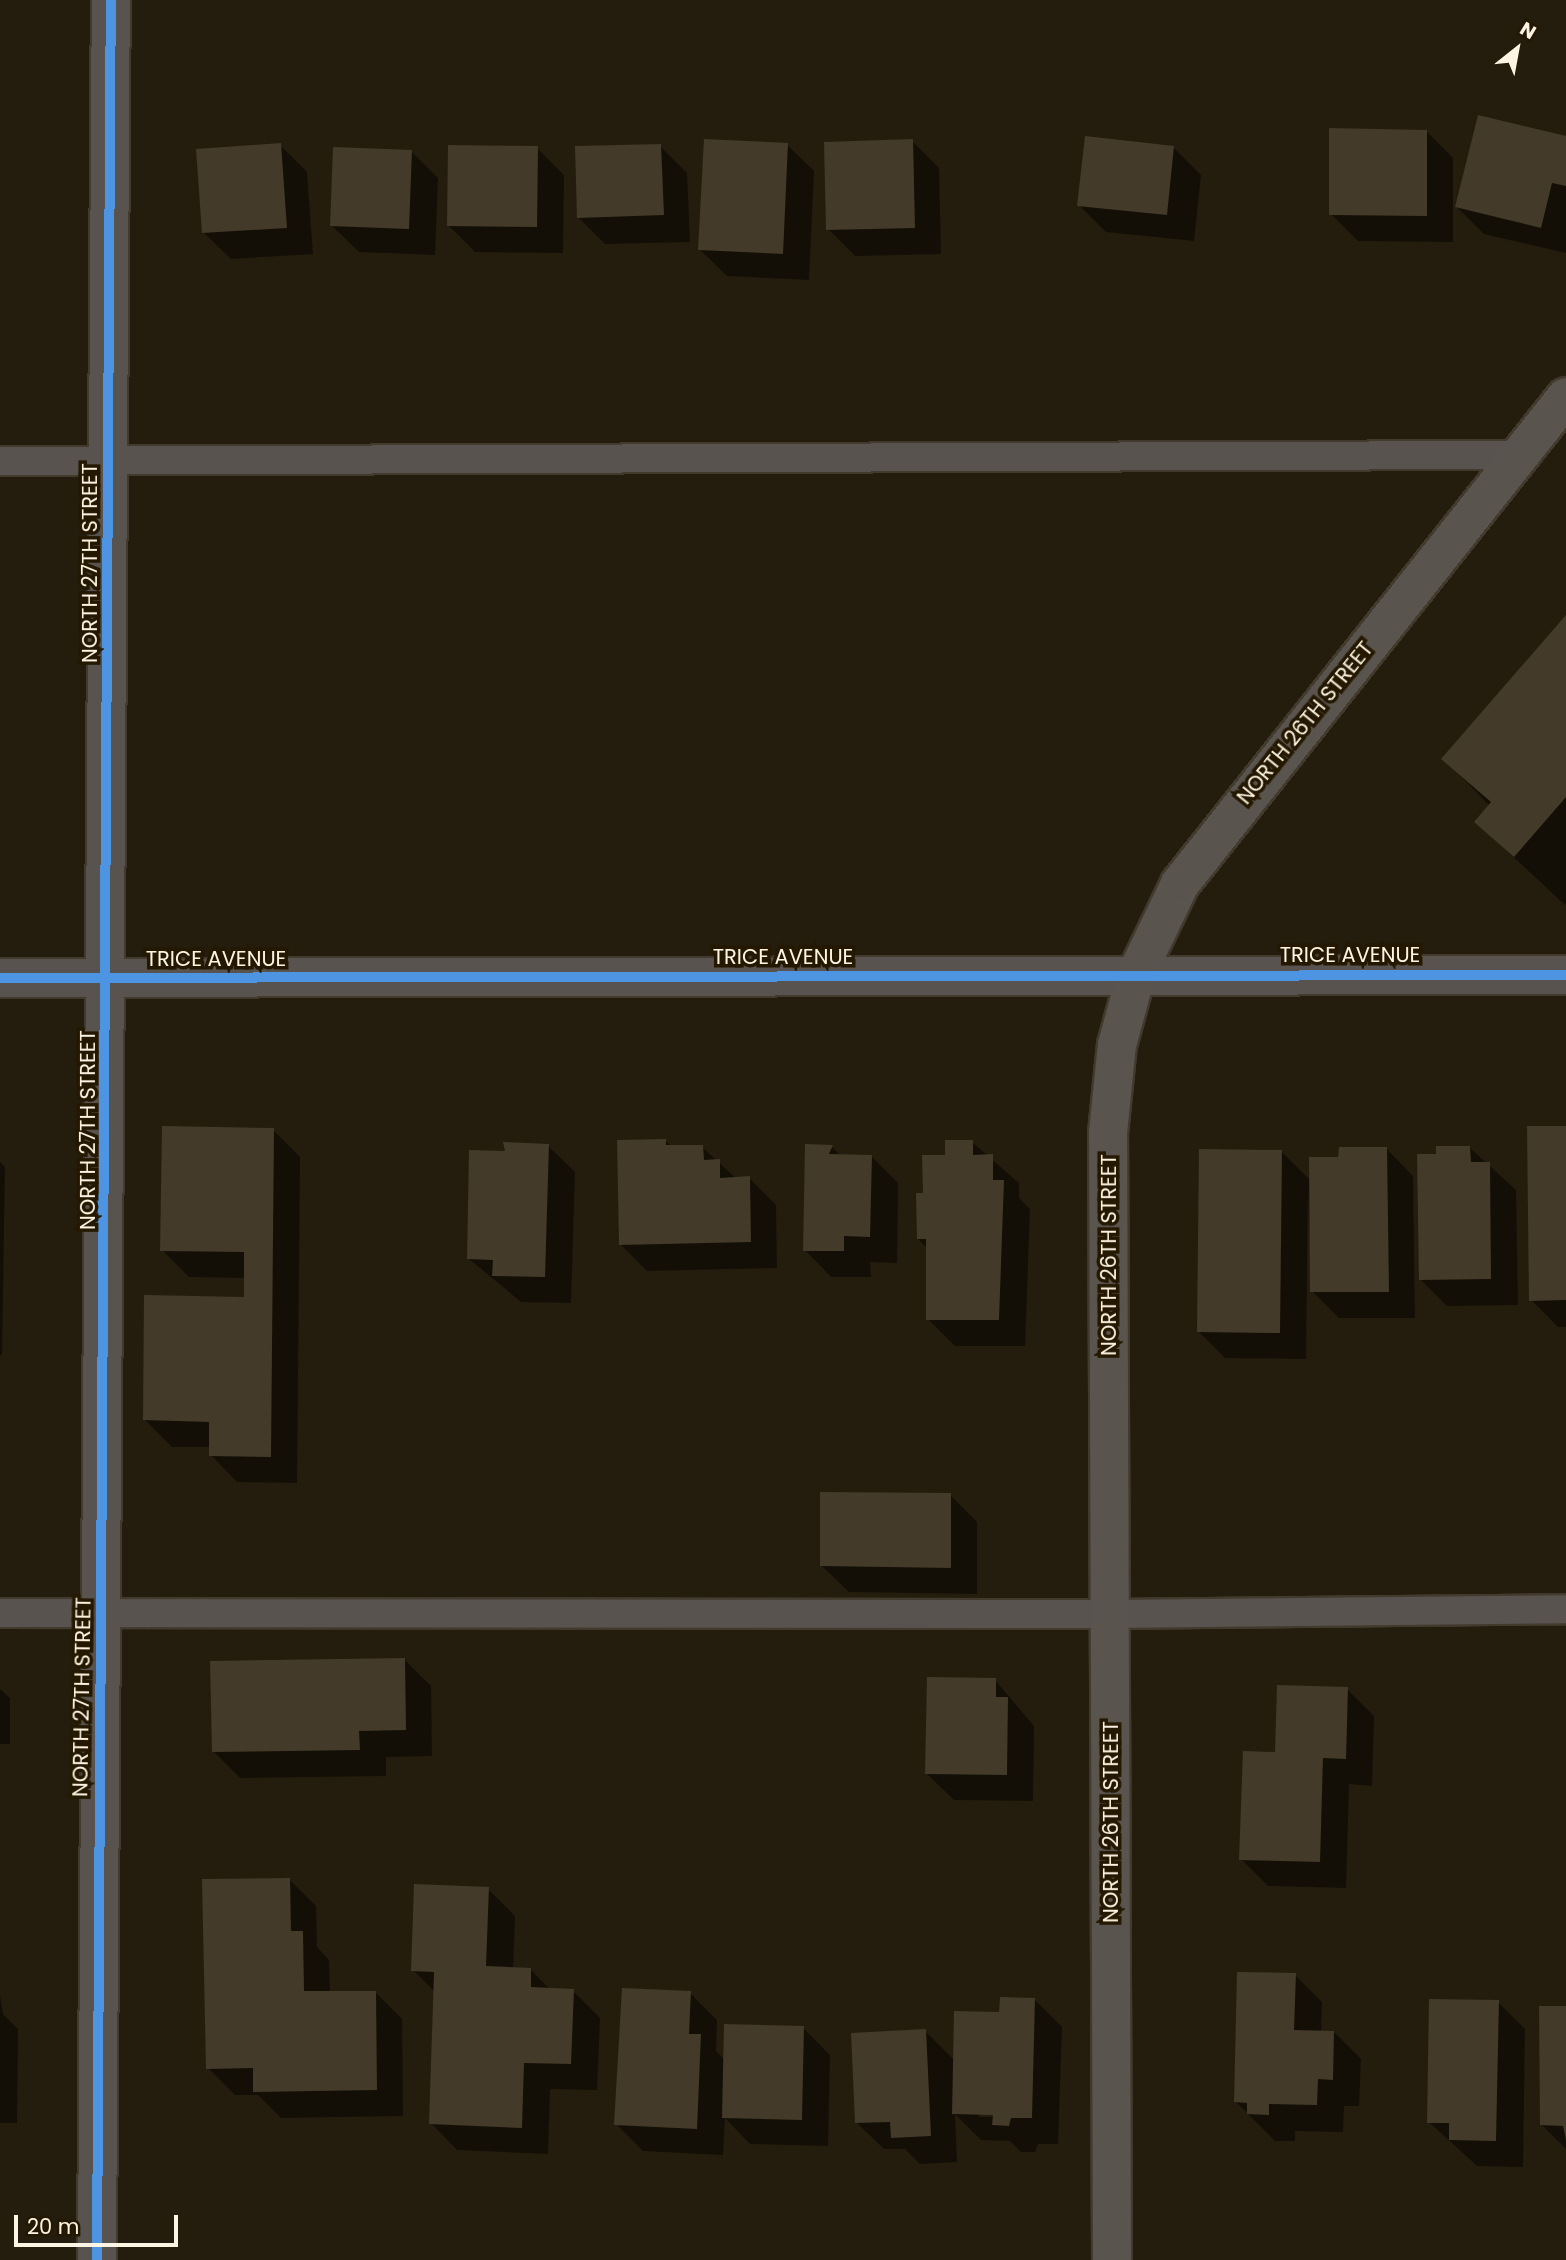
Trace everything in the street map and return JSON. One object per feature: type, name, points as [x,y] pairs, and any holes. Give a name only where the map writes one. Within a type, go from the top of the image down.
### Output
[{"type":"main road","name":"NORTH 26TH STREET","points":[[1112,2260],[1108,1133],[1117,1045],[1136,975],[1180,884],[1212,839],[1566,397]]},
{"type":"street","name":"NORTH 27TH STREET","points":[[97,2260],[108,978],[111,0]]},
{"type":"street","name":"TRICE AVENUE","points":[[0,978],[1566,975]]},
{"type":"lane","points":[[0,461],[1520,455]]},
{"type":"lane","points":[[0,1613],[103,1611],[1110,1615],[1566,1609]]},
{"type":"building","points":[[1478,115],[1566,136],[1566,186],[1552,183],[1541,228],[1455,207]]},
{"type":"building","points":[[1329,128],[1427,130],[1427,216],[1329,215]]},
{"type":"building","points":[[1085,136],[1174,146],[1167,215],[1077,206]]},
{"type":"building","points":[[704,139],[788,143],[783,254],[698,250]]},
{"type":"building","points":[[913,139],[915,228],[826,230],[824,142]]},
{"type":"building","points":[[281,143],[287,228],[202,233],[196,149]]},
{"type":"building","points":[[661,144],[664,215],[577,218],[575,146]]},
{"type":"building","points":[[448,145],[538,146],[537,227],[447,226]]},
{"type":"building","points":[[333,147],[412,150],[409,229],[330,226]]},
{"type":"building","points":[[1566,615],[1566,797],[1514,857],[1474,822],[1491,802],[1441,759]]},
{"type":"building","points":[[162,1126],[274,1128],[271,1457],[209,1456],[209,1422],[143,1420],[144,1295],[244,1297],[244,1252],[160,1251]]},
{"type":"building","points":[[1527,1126],[1566,1126],[1566,1300],[1529,1301]]},
{"type":"building","points":[[666,1139],[666,1145],[703,1145],[704,1160],[720,1159],[720,1178],[750,1176],[751,1242],[619,1245],[617,1140]]},
{"type":"building","points":[[945,1140],[973,1140],[973,1155],[993,1154],[993,1180],[1004,1180],[999,1320],[926,1320],[926,1239],[917,1239],[916,1193],[923,1193],[922,1155],[945,1155]]},
{"type":"building","points":[[503,1142],[549,1144],[545,1277],[492,1276],[493,1260],[467,1259],[469,1150],[505,1151]]},
{"type":"building","points":[[805,1144],[833,1145],[829,1154],[872,1155],[870,1237],[844,1236],[844,1251],[803,1251]]},
{"type":"building","points":[[1436,1146],[1470,1146],[1471,1162],[1490,1162],[1491,1279],[1419,1280],[1417,1154],[1436,1154]]},
{"type":"building","points":[[1339,1147],[1387,1147],[1389,1292],[1310,1292],[1309,1157],[1338,1157]]},
{"type":"building","points":[[1199,1149],[1282,1150],[1280,1333],[1197,1332]]},
{"type":"building","points":[[820,1492],[951,1493],[951,1568],[820,1566]]},
{"type":"building","points":[[405,1658],[406,1730],[359,1731],[360,1750],[212,1752],[210,1661]]},
{"type":"building","points":[[927,1677],[996,1678],[996,1697],[1008,1697],[1007,1775],[925,1774]]},
{"type":"building","points":[[1277,1685],[1348,1687],[1346,1759],[1323,1758],[1320,1862],[1239,1860],[1243,1751],[1275,1752]]},
{"type":"building","points":[[290,1878],[291,1931],[303,1931],[304,1991],[376,1991],[377,2090],[253,2092],[253,2068],[206,2069],[202,1879]]},
{"type":"building","points":[[414,1884],[489,1887],[486,1966],[531,1968],[531,1987],[574,1989],[571,2064],[524,2063],[522,2128],[429,2124],[434,1972],[411,1971]]},
{"type":"building","points":[[1237,1972],[1296,1973],[1294,2030],[1334,2031],[1333,2080],[1318,2079],[1317,2105],[1269,2104],[1269,2115],[1247,2114],[1247,2103],[1234,2102]]},
{"type":"building","points":[[622,1988],[691,1991],[689,2034],[701,2034],[697,2129],[614,2125]]},
{"type":"building","points":[[1000,1997],[1035,1998],[1032,2118],[1011,2118],[1009,2126],[992,2125],[993,2115],[952,2114],[954,2011],[999,2012]]},
{"type":"building","points":[[1429,1999],[1499,2000],[1496,2141],[1449,2140],[1449,2123],[1427,2123]]},
{"type":"building","points":[[1539,2006],[1566,2006],[1566,2140],[1563,2126],[1540,2125]]},
{"type":"building","points":[[724,2024],[804,2026],[802,2120],[722,2118]]},
{"type":"building","points":[[926,2029],[931,2136],[891,2138],[890,2122],[855,2123],[851,2033]]},
{"type":"cycle path","points":[[97,2260],[111,0]]},
{"type":"cycle path","points":[[0,978],[1566,975]]}]
